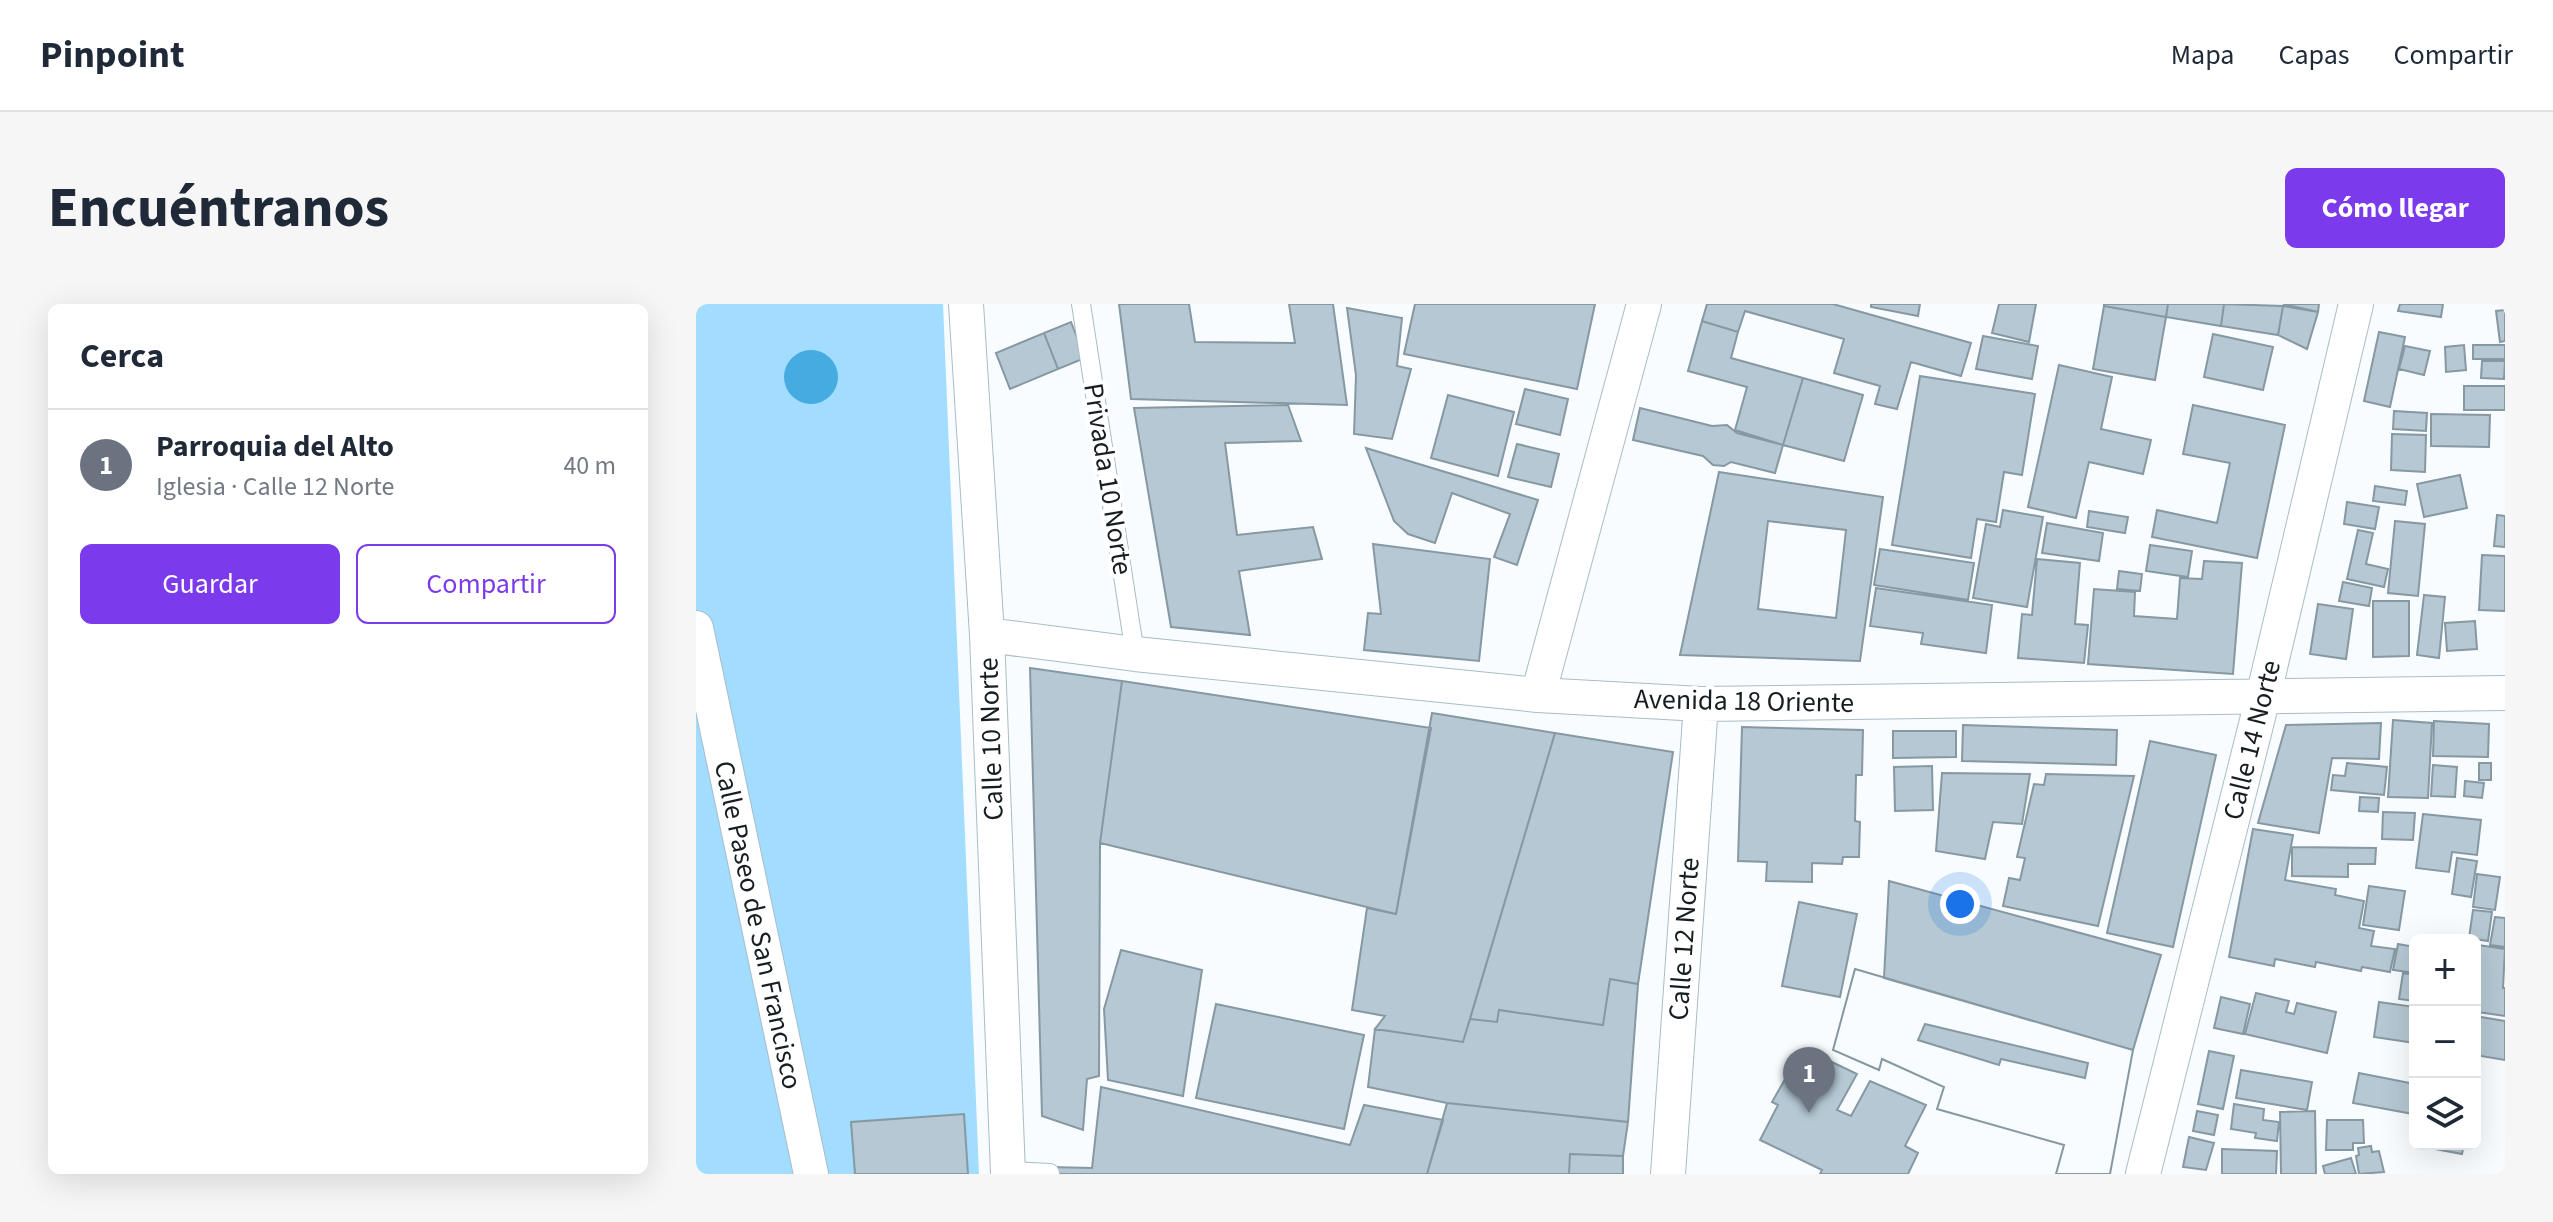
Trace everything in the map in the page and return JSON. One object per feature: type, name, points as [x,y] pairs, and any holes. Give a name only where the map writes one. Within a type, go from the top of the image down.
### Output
[{"type":"street","name":"Calle 10 Norte","points":[[966,304],[987,635],[1008,1172]]},
{"type":"street","points":[[1538,695],[1644,304]]},
{"type":"street","name":"Calle 14 Norte","points":[[2143,1174],[2263,697],[2356,304]]},
{"type":"street","name":"Calle Paseo de San Francisco","points":[[696,628],[811,1174]]},
{"type":"street","name":"Avenida 18 Oriente","points":[[987,635],[1135,654],[1538,695],[1701,704],[2505,693]]},
{"type":"street","name":"Calle 12 Norte","points":[[1668,1174],[1701,704]]},
{"type":"lane","name":"Privada 10 Norte","points":[[1081,304],[1135,654]]},
{"type":"lane","points":[[1008,1172],[1050,1173]]},
{"type":"shaded area","points":[[696,304],[943,304],[979,1174],[696,1174]]},
{"type":"shaded area","points":[[811,350],[830,358],[838,377],[830,396],[811,404],[792,396],[784,377],[792,358]]},
{"type":"building","points":[[1119,304],[1189,304],[1195,342],[1295,343],[1289,304],[1333,304],[1347,405],[1131,399]]},
{"type":"building","points":[[1415,304],[1595,304],[1577,389],[1404,354]]},
{"type":"building","points":[[1707,304],[1833,304],[1971,343],[1961,376],[1911,362],[1897,409],[1875,404],[1880,386],[1834,373],[1844,339],[1745,311],[1738,332],[1702,321]]},
{"type":"building","points":[[1871,304],[1920,304],[1918,316],[1871,307]]},
{"type":"building","points":[[1999,304],[2036,304],[2029,342],[1992,333]]},
{"type":"building","points":[[2104,304],[2168,304],[2166,317]]},
{"type":"building","points":[[2168,304],[2224,304],[2221,326],[2166,317]]},
{"type":"building","points":[[2224,304],[2283,306],[2278,335],[2221,326]]},
{"type":"building","points":[[2283,304],[2319,304],[2318,312]]},
{"type":"building","points":[[2400,304],[2443,304],[2441,317],[2398,311]]},
{"type":"building","points":[[2104,306],[2166,317],[2155,380],[2093,369]]},
{"type":"building","points":[[2283,306],[2318,312],[2307,349],[2278,335]]},
{"type":"building","points":[[1347,308],[1402,318],[1397,366],[1411,369],[1392,439],[1354,434],[1356,375]]},
{"type":"building","points":[[2505,310],[2505,341],[2500,342],[2496,311]]},
{"type":"building","points":[[1702,321],[1738,332],[1731,358],[1803,378],[1783,445],[1735,430],[1747,387],[1688,371]]},
{"type":"building","points":[[1071,322],[1085,358],[1058,369],[1044,333]]},
{"type":"building","points":[[2379,332],[2405,337],[2390,407],[2364,401]]},
{"type":"building","points":[[1044,333],[1058,369],[1010,389],[996,353]]},
{"type":"building","points":[[2213,334],[2273,347],[2263,390],[2204,377]]},
{"type":"building","points":[[1983,336],[2038,346],[2032,379],[1976,369]]},
{"type":"building","points":[[2464,345],[2466,370],[2446,372],[2445,347]]},
{"type":"building","points":[[2473,345],[2505,345],[2505,359],[2473,359]]},
{"type":"building","points":[[2405,346],[2430,351],[2424,375],[2399,369]]},
{"type":"building","points":[[2482,361],[2505,361],[2504,379],[2481,378]]},
{"type":"building","points":[[2059,365],[2112,377],[2101,429],[2151,440],[2143,474],[2089,462],[2076,518],[2028,507]]},
{"type":"building","points":[[1920,376],[2035,394],[2022,475],[2004,472],[1996,522],[1977,519],[1971,558],[1892,545]]},
{"type":"building","points":[[1803,378],[1863,395],[1844,461],[1783,445]]},
{"type":"building","points":[[2464,386],[2505,386],[2505,410],[2464,410]]},
{"type":"building","points":[[1525,389],[1568,399],[1560,435],[1516,424]]},
{"type":"building","points":[[1448,395],[1514,412],[1498,476],[1431,458]]},
{"type":"building","points":[[1288,405],[1301,441],[1225,443],[1237,535],[1313,527],[1322,559],[1239,571],[1250,635],[1171,627],[1134,408]]},
{"type":"building","points":[[2193,405],[2285,425],[2257,558],[2152,537],[2157,510],[2217,523],[2230,463],[2183,454]]},
{"type":"building","points":[[1640,408],[1712,426],[1727,425],[1737,433],[1783,445],[1775,473],[1731,462],[1724,466],[1713,465],[1703,456],[1633,440]]},
{"type":"building","points":[[2394,411],[2427,413],[2426,431],[2393,429]]},
{"type":"building","points":[[2431,414],[2490,415],[2489,447],[2431,446]]},
{"type":"building","points":[[2392,434],[2426,435],[2425,472],[2391,470]]},
{"type":"building","points":[[1517,444],[1559,454],[1551,487],[1508,477]]},
{"type":"building","points":[[1366,448],[1538,500],[1517,565],[1494,557],[1510,514],[1452,493],[1435,543],[1408,534],[1394,521]]},
{"type":"building","points":[[1719,472],[1883,497],[1860,661],[1680,655]],"holes":[[[1768,521],[1846,530],[1836,618],[1758,609]]]},
{"type":"building","points":[[2460,475],[2467,508],[2424,517],[2417,484]]},
{"type":"building","points":[[2375,486],[2407,491],[2405,505],[2373,501]]},
{"type":"building","points":[[2347,502],[2379,507],[2375,529],[2344,524]]},
{"type":"building","points":[[2003,510],[2043,517],[2027,607],[1973,598],[1986,524],[2000,527]]},
{"type":"building","points":[[2089,511],[2128,517],[2125,533],[2087,527]]},
{"type":"building","points":[[2497,515],[2505,516],[2505,547],[2494,546]]},
{"type":"building","points":[[2395,521],[2425,524],[2418,596],[2388,593]]},
{"type":"building","points":[[2047,523],[2103,533],[2099,561],[2042,553]]},
{"type":"building","points":[[2358,530],[2373,533],[2366,564],[2388,569],[2384,587],[2347,579]]},
{"type":"building","points":[[1373,544],[1490,559],[1479,661],[1364,650],[1368,613],[1381,614]]},
{"type":"building","points":[[2150,545],[2192,551],[2188,577],[2146,571]]},
{"type":"building","points":[[1880,549],[1974,563],[1968,600],[1874,585]]},
{"type":"building","points":[[2482,555],[2505,556],[2505,611],[2479,610]]},
{"type":"building","points":[[2037,559],[2080,563],[2075,624],[2088,625],[2084,663],[2018,658],[2022,614],[2032,615]]},
{"type":"building","points":[[2204,561],[2242,563],[2233,674],[2088,664],[2094,589],[2135,592],[2134,616],[2177,619],[2180,578],[2202,579]]},
{"type":"building","points":[[2119,571],[2142,574],[2140,591],[2117,589]]},
{"type":"building","points":[[2343,582],[2372,588],[2369,606],[2339,601]]},
{"type":"building","points":[[1876,588],[1992,605],[1986,653],[1921,644],[1923,633],[1870,626]]},
{"type":"building","points":[[2424,595],[2445,597],[2439,658],[2417,655]]},
{"type":"building","points":[[2373,601],[2409,601],[2409,656],[2373,657]]},
{"type":"building","points":[[2318,604],[2353,609],[2346,659],[2310,654]]},
{"type":"building","points":[[2475,621],[2477,649],[2447,651],[2445,623]]},
{"type":"building","points":[[1030,668],[1122,681],[1100,843],[1099,1076],[1087,1079],[1083,1130],[1042,1116]]},
{"type":"building","points":[[1122,681],[1431,728],[1396,914],[1100,843]]},
{"type":"building","points":[[1432,713],[1555,733],[1463,1042],[1375,1029],[1385,1016],[1352,1010],[1367,908],[1396,914]]},
{"type":"building","points":[[2393,720],[2432,723],[2428,798],[2388,797]]},
{"type":"building","points":[[2434,721],[2489,724],[2488,757],[2433,756]]},
{"type":"building","points":[[2381,723],[2379,759],[2332,758],[2319,833],[2258,823],[2286,725]]},
{"type":"building","points":[[1963,725],[2117,730],[2116,765],[1962,761]]},
{"type":"building","points":[[1742,727],[1863,730],[1862,775],[1856,775],[1855,821],[1860,822],[1859,857],[1843,857],[1842,864],[1812,863],[1812,882],[1766,881],[1767,862],[1738,861]]},
{"type":"building","points":[[1893,731],[1956,731],[1956,757],[1893,758]]},
{"type":"building","points":[[1555,733],[1673,752],[1638,984],[1610,979],[1603,1025],[1499,1010],[1497,1022],[1470,1019]]},
{"type":"building","points":[[2150,741],[2216,755],[2173,947],[2107,933]]},
{"type":"building","points":[[2347,763],[2387,767],[2384,795],[2331,790],[2333,775],[2345,776]]},
{"type":"building","points":[[2479,763],[2491,763],[2491,780],[2479,780]]},
{"type":"building","points":[[2433,765],[2457,767],[2455,797],[2431,796]]},
{"type":"building","points":[[1932,766],[1933,810],[1895,811],[1894,767]]},
{"type":"building","points":[[1942,773],[2030,774],[2022,824],[1993,822],[1985,859],[1936,851]]},
{"type":"building","points":[[2046,774],[2134,776],[2098,926],[2003,906],[2009,878],[2020,880],[2025,858],[2017,857],[2034,784],[2044,785]]},
{"type":"building","points":[[2465,781],[2484,783],[2482,798],[2464,796]]},
{"type":"building","points":[[2360,797],[2379,798],[2378,812],[2359,811]]},
{"type":"building","points":[[2383,812],[2415,813],[2413,840],[2382,839]]},
{"type":"building","points":[[2423,814],[2481,820],[2477,855],[2452,852],[2449,872],[2416,868]]},
{"type":"building","points":[[2253,829],[2293,835],[2285,880],[2336,889],[2335,895],[2364,901],[2359,928],[2374,931],[2371,946],[2395,949],[2390,972],[2362,967],[2361,971],[2316,962],[2315,967],[2275,959],[2274,966],[2229,957]]},
{"type":"building","points":[[2292,847],[2376,848],[2375,864],[2348,864],[2348,877],[2292,876]]},
{"type":"building","points":[[2457,858],[2477,861],[2471,897],[2452,894]]},
{"type":"building","points":[[2477,874],[2500,877],[2495,910],[2473,907]]},
{"type":"building","points":[[1889,881],[2161,955],[2133,1050],[1884,978]]},
{"type":"building","points":[[2369,886],[2405,891],[2399,930],[2363,925]]},
{"type":"building","points":[[1799,902],[1857,914],[1840,997],[1782,986]]},
{"type":"building","points":[[2473,910],[2492,912],[2488,941],[2481,940],[2481,934],[2470,934]]},
{"type":"building","points":[[2495,917],[2505,918],[2505,947],[2490,945]]},
{"type":"building","points":[[2398,944],[2409,946],[2409,972],[2393,970]]},
{"type":"building","points":[[2481,945],[2505,949],[2505,1016],[2481,1013]]},
{"type":"building","points":[[1121,950],[1202,970],[1183,1096],[1108,1080],[1104,1009]]},
{"type":"building","points":[[1855,969],[2133,1050],[2110,1174],[2056,1174],[2064,1145],[1937,1109],[1944,1087],[1882,1059],[1879,1070],[1833,1050]],"holes":[[[1925,1024],[2088,1063],[2085,1078],[2001,1059],[1999,1065],[1918,1040]]]},
{"type":"building","points":[[1855,969],[2133,1050],[2110,1174],[2056,1174],[2064,1145],[1937,1109],[1944,1087],[1882,1059],[1879,1070],[1833,1050]]},
{"type":"building","points":[[2403,973],[2409,974],[2409,1000],[2399,999]]},
{"type":"building","points":[[1610,979],[1638,984],[1628,1122],[1447,1103],[1368,1087],[1375,1029],[1463,1042],[1470,1019],[1497,1022],[1499,1010],[1603,1025]]},
{"type":"building","points":[[2256,993],[2289,1001],[2286,1012],[2294,1014],[2297,1003],[2336,1012],[2327,1053],[2245,1034]]},
{"type":"building","points":[[2221,997],[2250,1004],[2243,1034],[2214,1028]]},
{"type":"building","points":[[2379,1002],[2409,1006],[2409,1042],[2374,1037]]},
{"type":"building","points":[[1216,1004],[1364,1035],[1344,1129],[1196,1098]]},
{"type":"building","points":[[2481,1017],[2505,1021],[2505,1060],[2481,1056]]},
{"type":"building","points":[[2209,1051],[2234,1056],[2223,1109],[2198,1104]]},
{"type":"building","points":[[1811,1052],[1857,1074],[1837,1110],[1851,1116],[1870,1081],[1926,1105],[1905,1146],[1918,1153],[1908,1174],[1820,1174],[1822,1170],[1760,1140],[1778,1105],[1772,1102],[1791,1069],[1800,1073]]},
{"type":"building","points":[[2241,1070],[2312,1082],[2307,1110],[2236,1098]]},
{"type":"building","points":[[2359,1073],[2409,1083],[2409,1113],[2353,1103]]},
{"type":"building","points":[[1101,1087],[1350,1145],[1364,1105],[1443,1120],[1427,1174],[1050,1174],[1050,1167],[1092,1168]]},
{"type":"building","points":[[1447,1103],[1628,1122],[1623,1156],[1570,1154],[1569,1174],[1427,1174]]},
{"type":"building","points":[[2234,1104],[2264,1109],[2263,1120],[2279,1122],[2277,1141],[2255,1138],[2256,1133],[2231,1129]]},
{"type":"building","points":[[2197,1111],[2218,1115],[2214,1135],[2193,1131]]},
{"type":"building","points":[[2315,1111],[2316,1174],[2281,1174],[2280,1112]]},
{"type":"building","points":[[964,1114],[968,1174],[855,1174],[851,1122]]},
{"type":"building","points":[[2327,1120],[2363,1120],[2364,1143],[2353,1143],[2353,1150],[2326,1150]]},
{"type":"building","points":[[2189,1137],[2214,1143],[2206,1170],[2183,1167]]},
{"type":"building","points":[[2371,1146],[2372,1152],[2379,1151],[2384,1172],[2359,1174],[2358,1148]]},
{"type":"building","points":[[2222,1149],[2277,1151],[2276,1174],[2222,1174]]},
{"type":"building","points":[[2440,1150],[2463,1150],[2462,1154]]},
{"type":"building","points":[[1570,1154],[1623,1156],[1623,1174],[1569,1174]]},
{"type":"building","points":[[2351,1158],[2356,1174],[2325,1174],[2323,1166]]},
{"type":"place","name":"Parroquia del Alto","points":[[1809,1113]]}]
